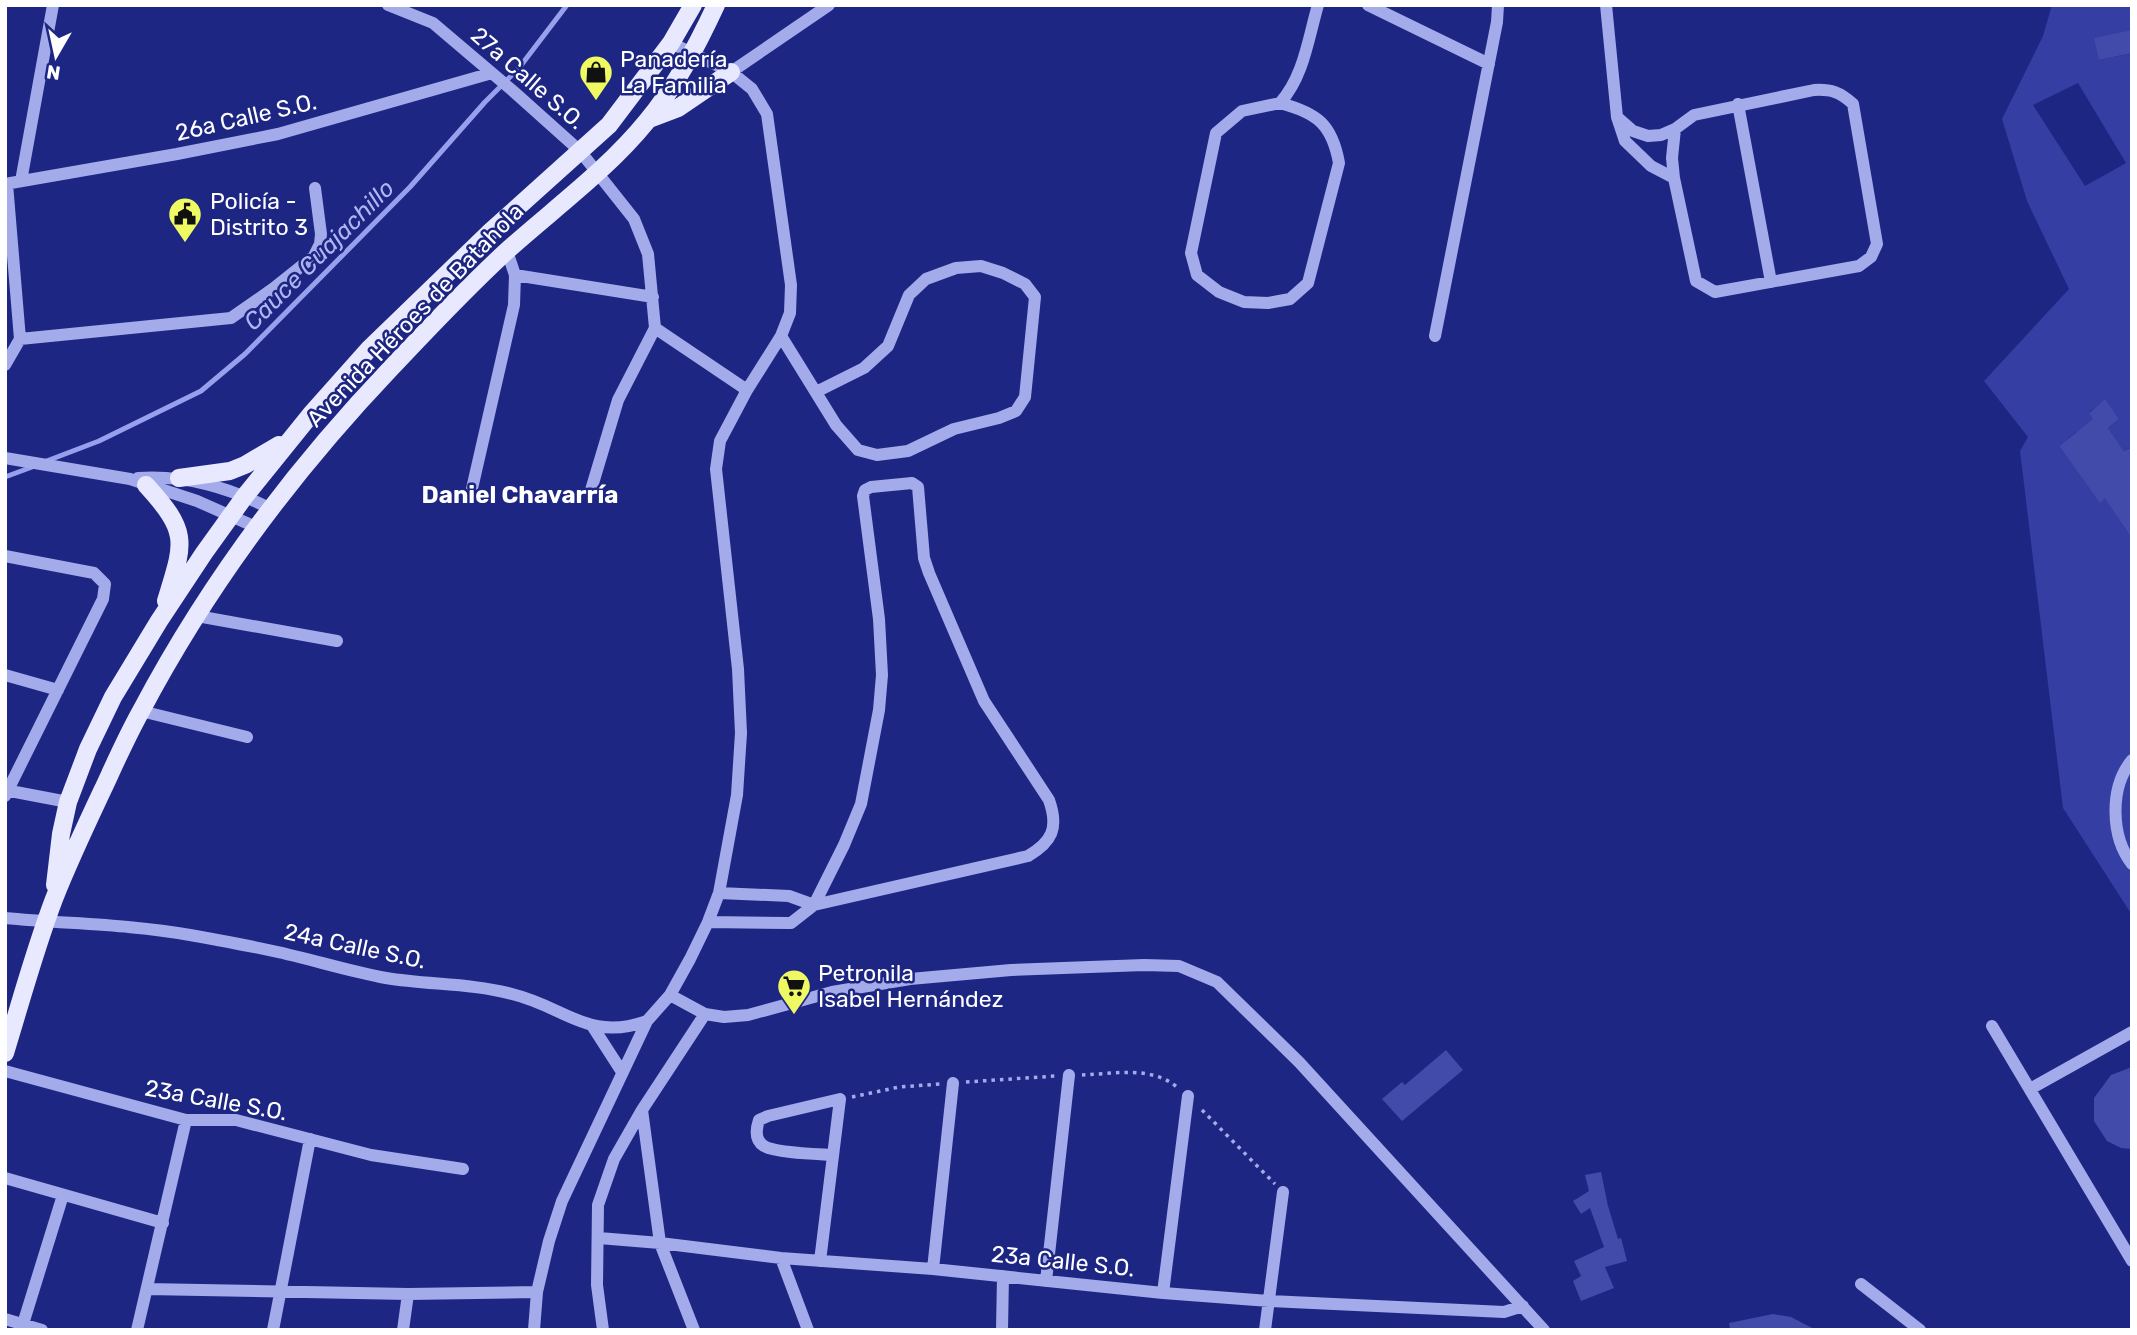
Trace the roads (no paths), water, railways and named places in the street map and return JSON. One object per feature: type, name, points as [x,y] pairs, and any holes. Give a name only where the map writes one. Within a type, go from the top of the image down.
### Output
[{"type":"main road","name":"Avenida Héroes de Batahola","points":[[54,899],[56,866],[68,802],[88,748],[113,697],[159,621],[244,496],[291,437],[369,349],[490,232],[608,125],[671,43],[693,5]]},
{"type":"main road","name":"Avenida Héroes de Batahola","points":[[5,1052],[54,899],[92,811],[141,710],[197,616],[271,509],[332,432],[507,251],[597,172],[649,119],[693,53],[716,5]]},
{"type":"main road","points":[[649,119],[678,108],[731,72]]},
{"type":"main road","points":[[179,478],[230,471],[244,466],[291,437]]},
{"type":"main road","points":[[138,482],[168,508],[177,524],[180,543],[179,558],[159,621]]},
{"type":"street","points":[[21,181],[53,5]]},
{"type":"street","name":"27a Calle S.O.","points":[[388,5],[433,23],[580,151],[634,219],[648,254],[655,328]]},
{"type":"street","points":[[731,72],[829,5]]},
{"type":"street","points":[[1280,103],[1304,109],[1323,122],[1335,145],[1339,163],[1308,283],[1290,299],[1268,303],[1244,302],[1219,292],[1197,275],[1191,253],[1216,133],[1242,111],[1280,103],[1291,91],[1318,5]]},
{"type":"street","points":[[1368,5],[1489,64]]},
{"type":"street","points":[[1435,336],[1497,22],[1498,5]]},
{"type":"street","points":[[1606,5],[1616,117],[1625,141],[1651,166],[1674,178]]},
{"type":"street","points":[[534,1330],[537,1292],[562,1201],[647,1021],[670,995],[708,922],[719,892],[737,795],[741,733],[738,669],[716,469],[720,440],[781,336],[790,313],[790,285],[767,114],[752,89],[731,72],[671,43]]},
{"type":"street","name":"26a Calle S.O.","points":[[6,184],[177,155],[278,134],[495,75]]},
{"type":"street","points":[[1616,117],[1633,131],[1648,136],[1661,135],[1675,129],[1694,114],[1738,104],[1814,90],[1829,89],[1842,94],[1853,104],[1877,244],[1871,257],[1859,265],[1714,292],[1696,281],[1674,178],[1672,158],[1675,129]]},
{"type":"street","points":[[1738,104],[1770,282]]},
{"type":"street","points":[[5,365],[20,340],[6,184]]},
{"type":"street","points":[[20,340],[231,318],[314,256],[321,234],[315,188]]},
{"type":"street","points":[[471,493],[514,305],[515,275],[507,251]]},
{"type":"street","points":[[781,336],[836,425],[859,450],[877,455],[908,451],[954,429],[1016,411],[1025,397],[1035,297],[1025,284],[981,266],[956,268],[926,279],[909,295],[888,346],[864,368],[816,392]]},
{"type":"street","points":[[515,275],[653,297]]},
{"type":"street","points":[[591,490],[618,400],[655,328],[747,390]]},
{"type":"street","points":[[5,458],[138,482],[231,515],[258,528]]},
{"type":"street","points":[[138,482],[157,477],[205,483],[244,496],[271,509]]},
{"type":"street","points":[[708,922],[791,923],[814,905],[1028,856],[1043,847],[1049,839],[1054,825],[1054,813],[1049,800],[984,701],[941,600],[925,558],[918,487],[912,483],[871,487],[865,490],[863,496],[879,619],[882,675],[879,710],[860,804],[844,845],[814,905]]},
{"type":"street","points":[[5,556],[94,573],[105,584],[103,599],[6,792],[68,802]]},
{"type":"street","points":[[197,616],[337,641]]},
{"type":"street","points":[[5,675],[58,690]]},
{"type":"street","points":[[141,710],[247,737]]},
{"type":"street","points":[[2132,760],[2124,770],[2117,791],[2116,823],[2124,855],[2132,864]]},
{"type":"street","points":[[719,892],[789,896],[814,905]]},
{"type":"street","name":"24a Calle S.O.","points":[[5,918],[186,934],[275,951],[388,978],[510,993],[531,999],[593,1027],[613,1029],[647,1021]]},
{"type":"street","points":[[670,995],[705,1014],[724,1017],[748,1015],[832,992],[910,979],[1011,970],[1144,965],[1179,967],[1217,982],[1299,1062],[1544,1330]]},
{"type":"street","points":[[603,1330],[597,1285],[598,1205],[614,1159],[642,1110],[705,1014]]},
{"type":"street","points":[[1993,1026],[2132,1261]]},
{"type":"street","points":[[593,1027],[622,1072]]},
{"type":"street","points":[[2030,1089],[2132,1032]]},
{"type":"street","name":"23a Calle S.O.","points":[[5,1072],[186,1120],[236,1120],[370,1155],[463,1169]]},
{"type":"street","points":[[1046,1281],[1069,1075]]},
{"type":"street","points":[[933,1269],[953,1083]]},
{"type":"street","points":[[1163,1293],[1188,1096]]},
{"type":"street","points":[[820,1261],[840,1099],[760,1120],[756,1128],[757,1139],[762,1146],[833,1155]]},
{"type":"street","points":[[642,1110],[660,1243],[694,1330]]},
{"type":"street","points":[[137,1330],[186,1120]]},
{"type":"street","points":[[273,1330],[310,1139]]},
{"type":"street","points":[[5,1178],[163,1223]]},
{"type":"street","points":[[1265,1330],[1283,1192]]},
{"type":"street","points":[[23,1324],[63,1195]]},
{"type":"street","name":"23a Calle S.O.","points":[[599,1238],[781,1258],[933,1269],[1269,1301],[1504,1312],[1523,1306]]},
{"type":"street","points":[[781,1258],[808,1330]]},
{"type":"street","points":[[1002,1330],[1003,1276]]},
{"type":"street","points":[[1861,1284],[1920,1330]]},
{"type":"street","points":[[147,1289],[408,1294],[537,1292]]},
{"type":"street","points":[[403,1330],[408,1294]]},
{"type":"street","points":[[5,1318],[42,1330]]},
{"type":"waterway","name":"Cauce Cuajachillo","points":[[44,462],[99,441],[201,391],[245,354],[410,187],[485,102],[519,68],[567,5]]},
{"type":"waterway","name":"Cauce Cuajachillo","points":[[5,477],[32,467]]},
{"type":"place","name":"Panadería La Familia","points":[[596,102]]},
{"type":"place","name":"Policía - Distrito 3","points":[[185,244]]},
{"type":"place","name":"Petronila Isabel Hernández","points":[[794,1016]]},
{"type":"district","name":"Daniel Chavarría","points":[[520,495]]}]
